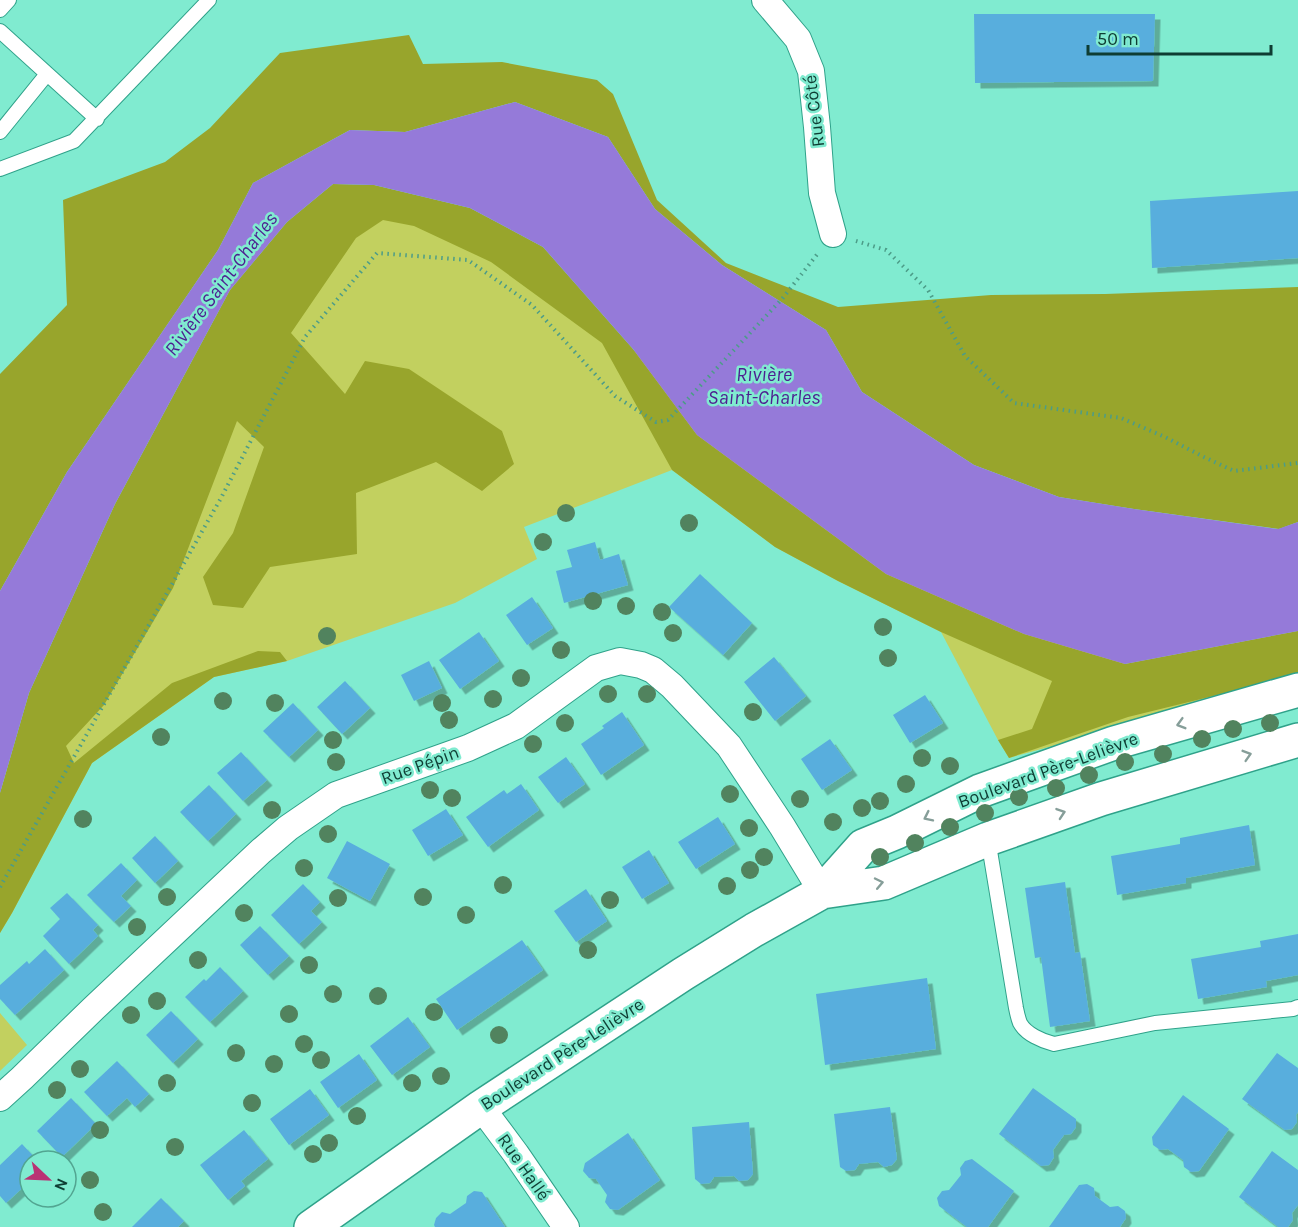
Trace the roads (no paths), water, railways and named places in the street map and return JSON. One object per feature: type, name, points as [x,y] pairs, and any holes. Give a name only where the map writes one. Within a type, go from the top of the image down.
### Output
[{"type":"main road","name":"Boulevard Père-Lelièvre","points":[[311,1227],[481,1107],[683,974],[754,930],[822,892],[863,846],[980,791],[1114,743],[1298,690]]},
{"type":"main road","name":"Boulevard Père-Lelièvre","points":[[822,892],[884,884],[988,839],[1101,799],[1298,740]]},
{"type":"street","name":"Rue Côté","points":[[765,0],[798,39],[811,71],[822,193],[833,234]]},
{"type":"street","name":"Rue Pépin","points":[[0,1098],[288,828],[336,795],[468,748],[516,726],[596,668],[620,661],[654,670],[729,746],[822,892]]},
{"type":"street","name":"Rue Hallé","points":[[481,1107],[566,1227]]},
{"type":"lane","points":[[0,10],[9,0]]},
{"type":"lane","points":[[0,169],[74,141],[209,0]]},
{"type":"lane","points":[[0,31],[97,119]]},
{"type":"lane","points":[[0,132],[47,74]]},
{"type":"lane","points":[[988,839],[1016,1008],[1021,1025],[1044,1042],[1054,1044],[1155,1023],[1298,1007]]},
{"type":"water","name":"Rivière Saint-Charles","points":[[515,102],[608,137],[655,209],[722,265],[826,330],[862,392],[974,465],[1059,497],[1278,529],[1298,522],[1298,631],[1125,664],[1024,634],[886,574],[697,435],[633,349],[543,247],[470,208],[374,185],[333,184],[287,222],[230,290],[115,504],[29,693],[0,793],[0,591],[67,472],[218,250],[253,183],[350,130],[405,132]]}]
